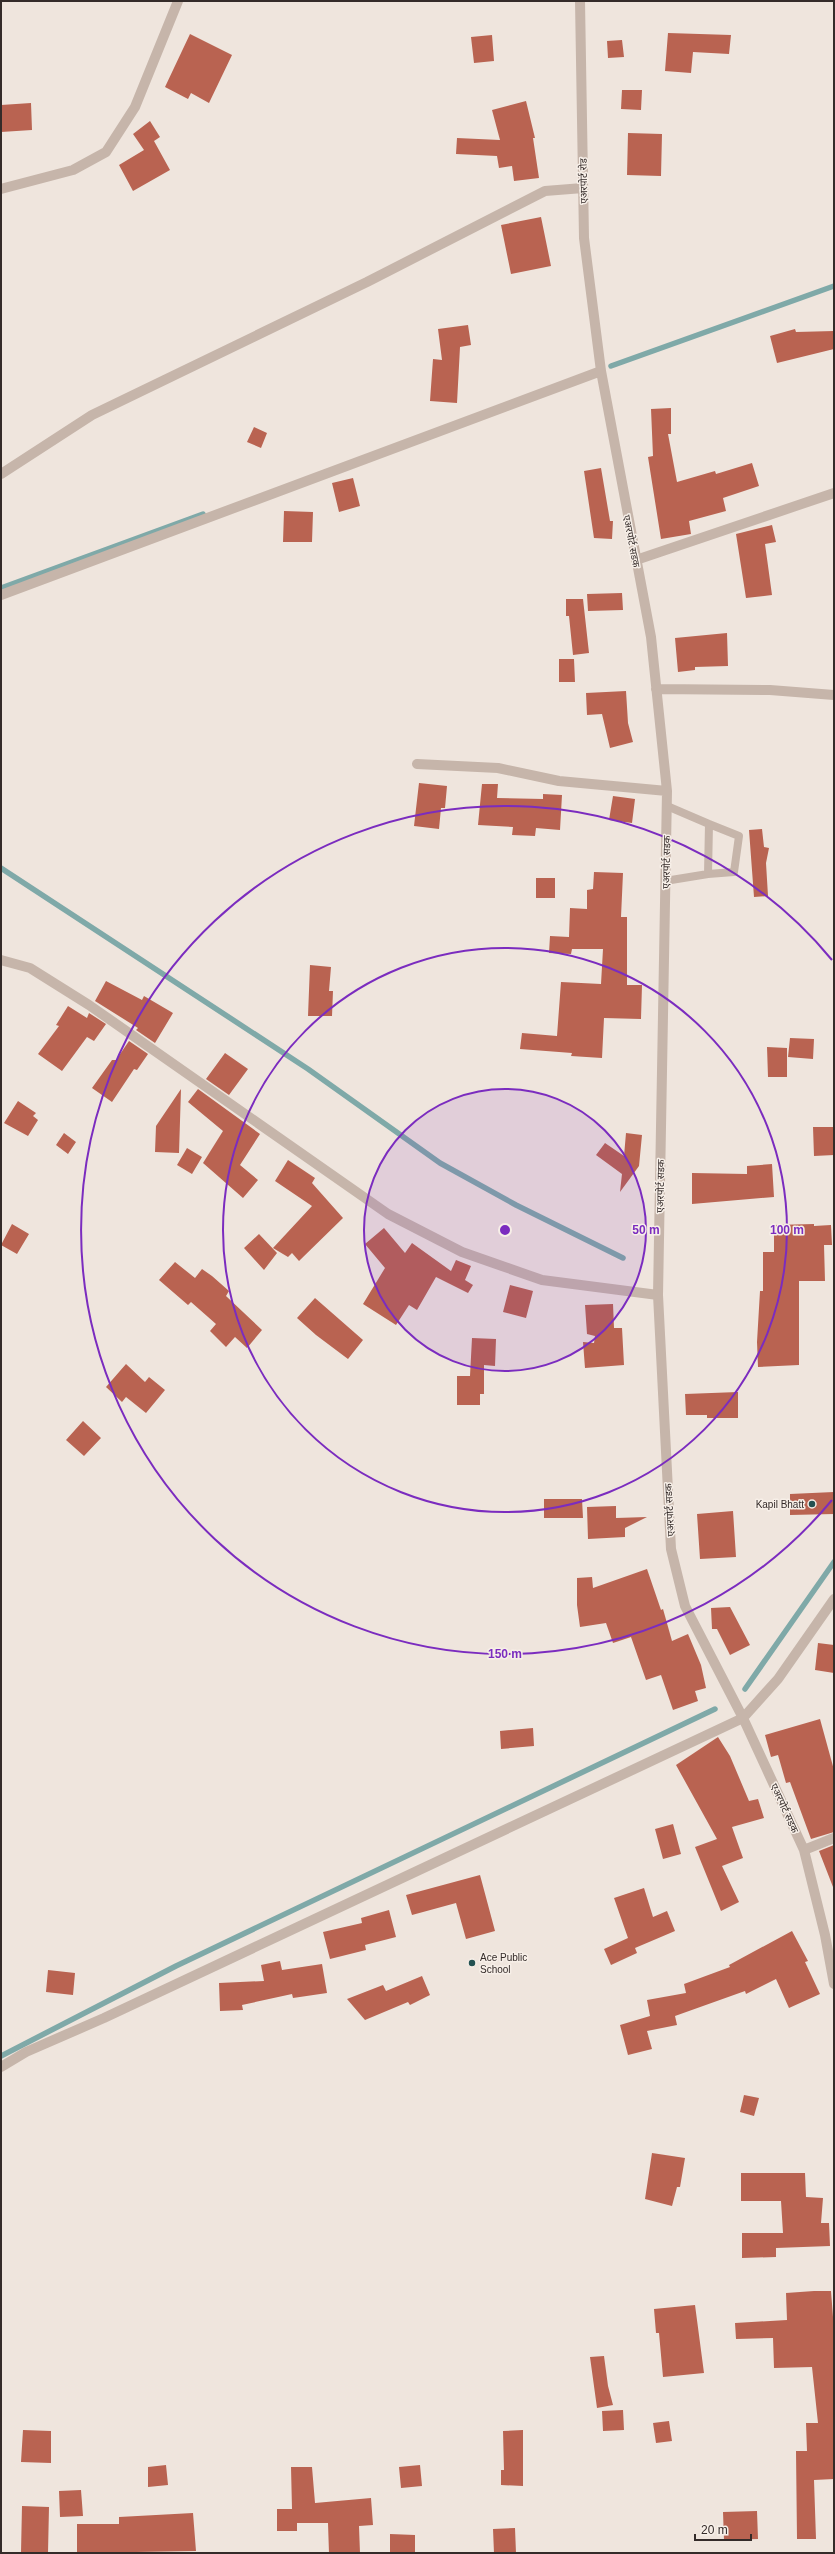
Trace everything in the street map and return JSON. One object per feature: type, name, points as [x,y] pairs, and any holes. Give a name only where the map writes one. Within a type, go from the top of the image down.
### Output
[{"type":"street","points":[[1,189],[73,170],[106,152],[135,107],[178,1]]},
{"type":"street","name":"एअरपोर्ट रोड","points":[[580,1],[584,238],[599,360]]},
{"type":"street","points":[[1,474],[92,415],[367,282],[546,191],[583,188]]},
{"type":"street","name":"एअरपोर्ट सडक","points":[[599,360],[651,637],[667,791],[658,1295],[670,1549],[685,1606],[743,1718],[804,1850],[834,1984]]},
{"type":"street","points":[[1,595],[601,371]]},
{"type":"street","points":[[636,560],[834,492]]},
{"type":"street","points":[[656,689],[770,690],[834,695]]},
{"type":"street","points":[[416,764],[498,768],[559,781],[667,791]]},
{"type":"street","points":[[1,960],[30,968],[89,1005],[388,1214],[456,1249],[542,1280],[658,1295]]},
{"type":"street","points":[[1,2067],[26,2052],[104,2018],[743,1718],[778,1679],[834,1599]]},
{"type":"street","points":[[804,1850],[834,1838]]},
{"type":"lane","points":[[665,881],[708,874],[734,872],[739,836],[667,806]]},
{"type":"lane","points":[[708,874],[709,824]]},
{"type":"building","points":[[668,33],[731,35],[729,54],[693,52],[691,73],[665,71]]},
{"type":"building","points":[[190,34],[232,55],[209,103],[191,93],[188,99],[165,87]]},
{"type":"building","points":[[492,35],[494,61],[474,63],[471,37]]},
{"type":"building","points":[[622,40],[624,57],[608,58],[607,41]]},
{"type":"building","points":[[622,90],[642,90],[641,110],[621,109]]},
{"type":"building","points":[[526,101],[535,138],[533,138],[539,178],[514,181],[512,166],[499,168],[497,156],[456,154],[457,138],[500,140],[492,110]]},
{"type":"building","points":[[31,103],[32,130],[1,132],[1,105]]},
{"type":"building","points":[[150,121],[160,137],[154,141],[170,170],[133,191],[119,165],[144,150],[133,134]]},
{"type":"building","points":[[628,133],[662,134],[661,176],[627,175]]},
{"type":"building","points":[[541,217],[551,266],[511,274],[501,225]]},
{"type":"building","points":[[468,325],[471,345],[460,347],[457,403],[430,401],[433,359],[442,360],[438,329]]},
{"type":"building","points":[[795,329],[796,332],[834,331],[834,349],[777,363],[770,336]]},
{"type":"building","points":[[671,408],[671,434],[668,434],[677,482],[715,471],[716,474],[752,463],[759,486],[723,498],[726,511],[689,521],[691,534],[661,539],[648,457],[653,456],[651,409]]},
{"type":"building","points":[[254,427],[267,433],[261,448],[247,442]]},
{"type":"building","points":[[601,468],[610,521],[613,521],[612,539],[594,538],[584,471]]},
{"type":"building","points":[[353,478],[360,506],[339,512],[332,483]]},
{"type":"building","points":[[284,511],[313,512],[312,542],[283,542]]},
{"type":"building","points":[[772,525],[776,542],[765,544],[772,595],[746,598],[736,534]]},
{"type":"building","points":[[622,593],[623,610],[588,611],[587,594]]},
{"type":"building","points":[[566,599],[583,599],[589,653],[573,655],[569,616],[566,616]]},
{"type":"building","points":[[727,633],[728,666],[695,667],[695,670],[678,672],[675,638]]},
{"type":"building","points":[[559,659],[574,659],[575,682],[559,682]]},
{"type":"building","points":[[626,691],[628,723],[633,742],[610,748],[602,714],[587,715],[586,693]]},
{"type":"building","points":[[419,783],[447,786],[445,808],[441,808],[439,829],[414,826]]},
{"type":"building","points":[[482,784],[498,784],[497,798],[543,799],[543,794],[562,795],[560,830],[536,828],[535,836],[512,835],[513,827],[478,825]]},
{"type":"building","points":[[613,796],[635,799],[632,823],[609,820]]},
{"type":"building","points":[[762,829],[764,847],[769,848],[766,863],[768,896],[754,897],[749,830]]},
{"type":"building","points":[[594,872],[623,873],[621,917],[627,917],[627,985],[642,985],[641,1019],[604,1018],[602,1058],[571,1056],[572,1053],[520,1049],[522,1033],[557,1036],[561,982],[601,984],[603,949],[572,949],[571,954],[549,953],[550,936],[569,937],[570,908],[587,909],[587,890],[593,889]]},
{"type":"building","points":[[536,878],[555,878],[555,898],[536,898]]},
{"type":"building","points":[[310,965],[331,967],[329,991],[333,991],[332,1016],[308,1016]]},
{"type":"building","points":[[106,981],[142,1000],[144,996],[173,1013],[155,1043],[136,1030],[138,1028],[95,1001]]},
{"type":"building","points":[[68,1006],[87,1018],[89,1013],[106,1024],[94,1041],[87,1037],[62,1071],[38,1054],[59,1026],[56,1025]]},
{"type":"building","points":[[790,1038],[814,1039],[813,1059],[788,1057]]},
{"type":"building","points":[[129,1041],[148,1054],[137,1070],[134,1069],[112,1102],[92,1088],[112,1060],[116,1060]]},
{"type":"building","points":[[767,1047],[787,1048],[787,1077],[768,1077]]},
{"type":"building","points":[[225,1053],[248,1069],[229,1095],[206,1079]]},
{"type":"building","points":[[181,1089],[179,1153],[155,1152],[156,1126]]},
{"type":"building","points":[[198,1089],[260,1134],[240,1165],[258,1180],[243,1198],[203,1163],[223,1131],[188,1102]]},
{"type":"building","points":[[18,1101],[36,1113],[33,1116],[38,1120],[28,1136],[4,1123]]},
{"type":"building","points":[[813,1127],[834,1127],[834,1155],[814,1156]]},
{"type":"building","points":[[64,1133],[76,1142],[68,1154],[56,1145]]},
{"type":"building","points":[[626,1133],[642,1135],[639,1166],[620,1192],[622,1174],[596,1155],[605,1143],[624,1156]]},
{"type":"building","points":[[187,1148],[202,1157],[192,1174],[177,1165]]},
{"type":"building","points":[[288,1160],[315,1178],[312,1183],[343,1218],[299,1261],[292,1253],[288,1257],[273,1248],[312,1206],[275,1181]]},
{"type":"building","points":[[772,1164],[774,1197],[692,1204],[692,1173],[747,1174],[747,1166]]},
{"type":"building","points":[[12,1224],[29,1234],[17,1254],[1,1245]]},
{"type":"building","points":[[814,1224],[814,1226],[831,1225],[832,1245],[824,1245],[825,1281],[799,1281],[799,1365],[758,1367],[757,1342],[760,1291],[763,1291],[763,1252],[774,1252],[774,1225]]},
{"type":"building","points":[[384,1228],[405,1253],[412,1243],[451,1271],[456,1260],[471,1266],[465,1280],[473,1285],[468,1293],[436,1277],[417,1310],[409,1305],[396,1325],[363,1304],[385,1268],[365,1244]]},
{"type":"building","points":[[259,1234],[277,1253],[264,1270],[244,1248]]},
{"type":"building","points":[[175,1262],[195,1278],[202,1269],[212,1276],[229,1291],[226,1296],[262,1330],[247,1348],[235,1337],[226,1347],[210,1331],[216,1324],[191,1302],[188,1305],[159,1280]]},
{"type":"building","points":[[510,1285],[533,1291],[526,1318],[503,1312]]},
{"type":"building","points":[[315,1298],[363,1340],[348,1359],[316,1335],[297,1318]]},
{"type":"building","points":[[613,1304],[614,1328],[622,1328],[624,1365],[585,1368],[583,1342],[594,1343],[595,1336],[587,1334],[585,1305]]},
{"type":"building","points":[[472,1338],[496,1339],[495,1366],[484,1365],[484,1394],[480,1394],[480,1405],[457,1405],[457,1376],[470,1376]]},
{"type":"building","points":[[126,1364],[145,1382],[149,1377],[165,1390],[146,1413],[126,1397],[122,1402],[106,1387]]},
{"type":"building","points":[[738,1392],[738,1418],[707,1418],[707,1415],[686,1415],[685,1394]]},
{"type":"building","points":[[83,1421],[101,1438],[84,1456],[66,1440]]},
{"type":"building","name":"Kapil Bhatt","points":[[834,1492],[834,1514],[790,1515],[790,1494]]},
{"type":"building","points":[[544,1499],[582,1499],[583,1518],[544,1518]]},
{"type":"building","points":[[616,1506],[616,1518],[647,1517],[625,1528],[625,1537],[588,1539],[587,1507]]},
{"type":"building","points":[[733,1511],[736,1557],[700,1559],[697,1514]]},
{"type":"building","points":[[647,1569],[661,1610],[663,1609],[672,1641],[688,1634],[701,1665],[706,1688],[695,1691],[698,1701],[673,1710],[661,1675],[646,1680],[631,1637],[613,1643],[606,1623],[580,1627],[577,1605],[577,1578],[592,1577],[593,1588]]},
{"type":"building","points":[[730,1607],[750,1645],[730,1655],[717,1629],[712,1629],[711,1608]]},
{"type":"building","points":[[818,1643],[834,1645],[834,1673],[815,1670]]},
{"type":"building","points":[[820,1719],[834,1770],[834,1832],[811,1839],[790,1782],[786,1783],[778,1755],[771,1757],[765,1735]]},
{"type":"building","points":[[533,1728],[534,1746],[501,1749],[500,1731]]},
{"type":"building","points":[[718,1737],[730,1756],[749,1801],[758,1799],[764,1818],[732,1827],[743,1858],[722,1866],[739,1902],[721,1911],[695,1847],[717,1839],[676,1765]]},
{"type":"building","points":[[673,1824],[681,1854],[663,1859],[655,1829]]},
{"type":"building","points":[[834,1845],[834,1887],[833,1887],[819,1851]]},
{"type":"building","points":[[480,1875],[495,1931],[466,1939],[456,1903],[412,1915],[406,1895]]},
{"type":"building","points":[[644,1888],[653,1917],[667,1911],[675,1931],[635,1948],[637,1953],[611,1965],[604,1949],[628,1938],[614,1898]]},
{"type":"building","points":[[389,1910],[396,1937],[365,1945],[366,1950],[330,1959],[323,1932],[362,1923],[361,1918]]},
{"type":"building","points":[[792,1931],[808,1961],[805,1962],[820,1994],[789,2008],[776,1979],[746,1994],[745,1991],[675,2016],[677,2025],[647,2031],[652,2049],[628,2055],[620,2025],[650,2016],[647,2000],[686,1993],[684,1984],[730,1967],[729,1965]]},
{"type":"building","points":[[280,1961],[282,1970],[322,1964],[327,1993],[293,1998],[292,1994],[242,2005],[243,2010],[220,2011],[219,1983],[264,1981],[261,1965]]},
{"type":"building","points":[[48,1970],[75,1973],[73,1995],[46,1992]]},
{"type":"building","points":[[422,1976],[430,1995],[410,2005],[408,2002],[365,2020],[347,1999],[383,1985],[386,1991]]},
{"type":"building","points":[[744,2095],[759,2098],[754,2116],[740,2112]]},
{"type":"building","points":[[652,2153],[685,2158],[680,2187],[677,2187],[672,2206],[645,2199]]},
{"type":"building","points":[[741,2173],[805,2173],[806,2197],[823,2198],[821,2223],[829,2223],[830,2246],[776,2248],[776,2257],[742,2258],[742,2233],[783,2233],[781,2201],[741,2201]]},
{"type":"building","points":[[831,2291],[834,2330],[834,2479],[814,2480],[816,2539],[797,2539],[796,2451],[807,2451],[806,2423],[818,2423],[812,2367],[774,2368],[773,2338],[736,2339],[735,2323],[787,2320],[786,2293]]},
{"type":"building","points":[[695,2305],[704,2373],[663,2377],[659,2333],[656,2333],[654,2309]]},
{"type":"building","points":[[604,2356],[608,2386],[613,2405],[597,2408],[590,2357]]},
{"type":"building","points":[[623,2410],[624,2430],[603,2431],[602,2411]]},
{"type":"building","points":[[669,2421],[672,2441],[656,2443],[653,2423]]},
{"type":"building","points":[[23,2430],[51,2431],[51,2463],[21,2462]]},
{"type":"building","points":[[523,2430],[523,2486],[501,2485],[501,2470],[504,2470],[503,2431]]},
{"type":"building","points":[[166,2465],[168,2485],[148,2487],[148,2467]]},
{"type":"building","points":[[420,2465],[422,2486],[401,2488],[399,2467]]},
{"type":"building","points":[[291,2467],[312,2467],[315,2503],[371,2498],[373,2525],[359,2526],[360,2553],[329,2553],[328,2523],[297,2523],[297,2531],[277,2531],[277,2509],[292,2509]]},
{"type":"building","points":[[81,2490],[83,2516],[60,2517],[59,2491]]},
{"type":"building","points":[[22,2506],[49,2507],[48,2553],[21,2553]]},
{"type":"building","points":[[757,2511],[758,2539],[724,2540],[723,2512]]},
{"type":"building","points":[[193,2513],[196,2551],[77,2553],[77,2524],[119,2524],[119,2517]]},
{"type":"building","points":[[515,2528],[516,2553],[494,2553],[493,2529]]},
{"type":"building","points":[[390,2534],[415,2535],[415,2553],[390,2553]]},
{"type":"waterway","points":[[611,366],[834,286]]},
{"type":"waterway","points":[[1,588],[203,514]]},
{"type":"waterway","points":[[1,868],[308,1069],[440,1163],[516,1205],[623,1258]]},
{"type":"waterway","points":[[745,1689],[834,1562]]},
{"type":"waterway","points":[[1,2056],[176,1966],[715,1709]]},
{"type":"place","name":"Kapil Bhatt","points":[[812,1504]]},
{"type":"place","name":"Ace Public School","points":[[472,1963]]}]
